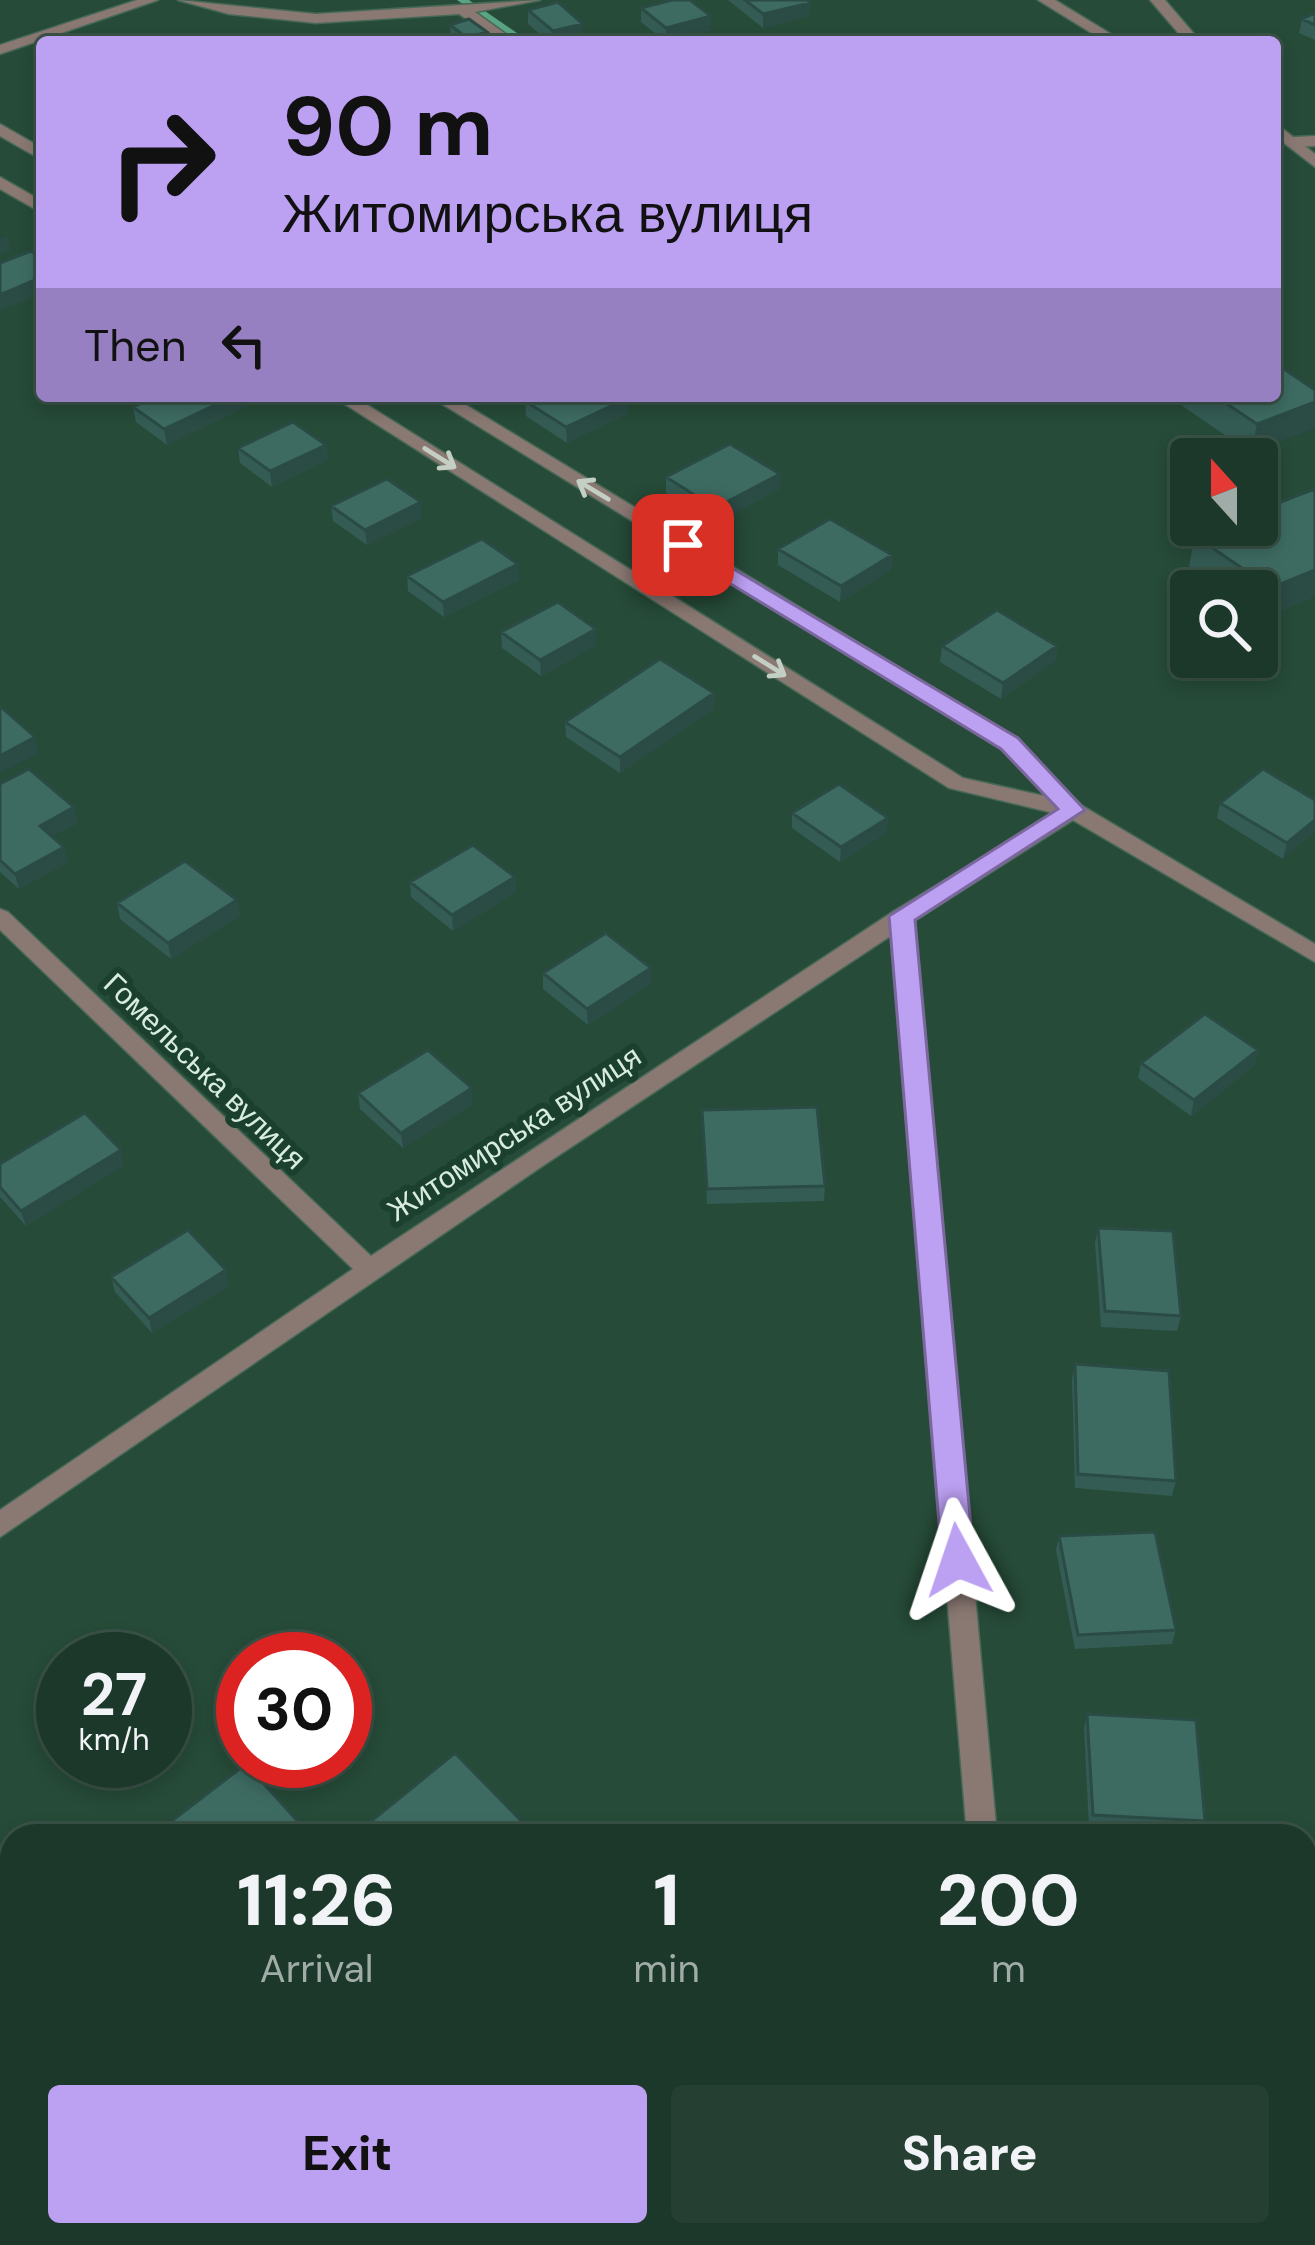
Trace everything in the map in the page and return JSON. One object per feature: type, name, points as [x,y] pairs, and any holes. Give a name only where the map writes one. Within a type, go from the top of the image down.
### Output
[{"type":"street","points":[[42,36],[151,0]]},
{"type":"street","points":[[185,0],[234,13],[370,22],[533,0]]},
{"type":"street","points":[[1045,0],[1108,36]]},
{"type":"street","points":[[1157,0],[1189,36]]},
{"type":"street","points":[[460,9],[501,36]]},
{"type":"street","points":[[0,50],[36,38]]},
{"type":"street","points":[[0,129],[36,151]]},
{"type":"street","points":[[1281,132],[1315,162]]},
{"type":"street","points":[[1294,142],[1315,141]]},
{"type":"street","points":[[0,182],[36,204]]},
{"type":"street","points":[[351,402],[956,783],[1073,810]]},
{"type":"street","points":[[448,402],[1010,744],[1073,810],[1315,954]]},
{"type":"street","name":"Житомирська вулиця","points":[[0,1525],[368,1268],[902,916],[1073,810]]},
{"type":"street","points":[[902,916],[981,1824]]},
{"type":"street","name":"Гомельська вулиця","points":[[0,917],[368,1268]]},
{"type":"building","points":[[690,0],[711,16],[666,28],[641,8]]},
{"type":"building","points":[[745,0],[807,0],[810,3],[763,14]]},
{"type":"building","points":[[558,2],[583,24],[553,31],[528,10]]},
{"type":"building","points":[[469,19],[487,32],[464,36],[450,25]]},
{"type":"building","points":[[31,251],[36,255],[36,280],[0,295],[0,263]]},
{"type":"building","points":[[1281,367],[1315,390],[1315,402],[1257,424],[1224,402],[1281,402]]},
{"type":"building","points":[[144,402],[221,402],[164,429],[133,407]]},
{"type":"building","points":[[527,402],[619,402],[566,427]]},
{"type":"building","points":[[293,422],[326,445],[270,471],[238,448]]},
{"type":"building","points":[[730,444],[780,474],[715,508],[666,477]]},
{"type":"building","points":[[387,479],[421,502],[365,530],[331,506]]},
{"type":"building","points":[[1315,489],[1315,570],[1278,585],[1278,570],[1245,570],[1210,546],[1278,546],[1278,503]]},
{"type":"building","points":[[830,519],[892,555],[841,586],[778,549]]},
{"type":"building","points":[[482,539],[518,564],[443,602],[407,576]]},
{"type":"building","points":[[558,602],[596,629],[540,660],[501,632]]},
{"type":"building","points":[[997,610],[1057,646],[1003,683],[942,646]]},
{"type":"building","points":[[660,659],[714,693],[620,757],[565,722]]},
{"type":"building","points":[[0,706],[35,737],[0,756]]},
{"type":"building","points":[[29,769],[74,807],[40,826],[64,847],[15,874],[0,860],[0,784]]},
{"type":"building","points":[[1263,769],[1315,800],[1315,820],[1287,843],[1220,803]]},
{"type":"building","points":[[839,784],[888,818],[841,847],[792,813]]},
{"type":"building","points":[[473,845],[515,877],[452,915],[410,882]]},
{"type":"building","points":[[185,861],[237,900],[168,943],[117,903]]},
{"type":"building","points":[[606,933],[651,968],[587,1009],[543,973]]},
{"type":"building","points":[[1205,1014],[1258,1050],[1194,1100],[1141,1063]]},
{"type":"building","points":[[428,1050],[472,1088],[401,1133],[358,1093]]},
{"type":"building","points":[[817,1107],[825,1186],[707,1189],[702,1110]]},
{"type":"building","points":[[85,1113],[121,1150],[21,1211],[0,1187],[0,1164]]},
{"type":"building","points":[[1098,1228],[1173,1231],[1181,1316],[1105,1311]]},
{"type":"building","points":[[188,1230],[226,1270],[149,1318],[111,1277]]},
{"type":"building","points":[[1075,1364],[1169,1371],[1176,1481],[1078,1474]]},
{"type":"building","points":[[1155,1532],[1176,1630],[1078,1635],[1059,1536]]},
{"type":"building","points":[[1087,1714],[1196,1720],[1205,1821],[1093,1815]]},
{"type":"building","points":[[455,1753],[524,1824],[368,1824]]},
{"type":"building","points":[[216,1787],[268,1788],[300,1824],[168,1824]]},
{"type":"waterway","points":[[462,0],[515,36]]},
{"type":"route","points":[[683,545],[1010,744],[1073,810],[902,916],[958,1560]]}]
